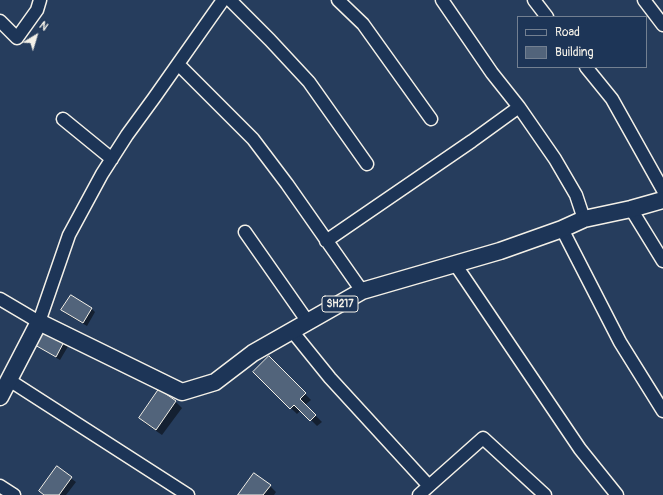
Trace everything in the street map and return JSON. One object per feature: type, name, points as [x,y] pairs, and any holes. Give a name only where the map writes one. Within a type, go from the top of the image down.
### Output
[{"type":"main road","name":"SH217","points":[[39,322],[182,392],[215,382],[253,353],[362,291],[500,251],[562,229],[584,219],[631,209],[663,200]]},
{"type":"main road","points":[[0,397],[39,322]]},
{"type":"street","points":[[0,21],[16,38],[37,10],[40,0]]},
{"type":"street","points":[[0,299],[39,322],[69,235],[112,159],[127,135],[223,0]]},
{"type":"street","points":[[230,0],[309,82],[367,164]]},
{"type":"street","points":[[338,0],[364,24],[431,119]]},
{"type":"street","points":[[442,0],[492,73],[519,107],[559,165],[576,195],[584,219]]},
{"type":"street","points":[[534,0],[546,16]]},
{"type":"street","points":[[644,0],[663,24]]},
{"type":"street","points":[[178,64],[253,140],[287,184],[362,291]]},
{"type":"street","points":[[587,68],[612,99],[663,190]]},
{"type":"street","points":[[326,241],[519,107]]},
{"type":"street","points":[[63,119],[112,159]]},
{"type":"street","points":[[631,209],[663,261]]},
{"type":"street","points":[[562,229],[620,342],[663,412]]},
{"type":"street","points":[[245,232],[308,322]]},
{"type":"street","points":[[455,264],[580,449],[616,495]]},
{"type":"street","points":[[292,331],[425,492],[483,438],[545,495]]},
{"type":"street","points":[[8,380],[188,495]]},
{"type":"street","points":[[0,486],[14,495]]},
{"type":"building","points":[[71,295],[92,308],[83,323],[61,310]]},
{"type":"building","points":[[46,326],[66,338],[56,357],[35,345]]},
{"type":"building","points":[[269,356],[306,393],[300,399],[316,415],[310,421],[294,405],[290,409],[253,372]]},
{"type":"building","points":[[159,389],[176,401],[156,430],[139,418]]},
{"type":"building","points":[[57,466],[72,477],[59,495],[44,495],[39,491]]},
{"type":"building","points":[[254,473],[271,485],[263,495],[238,495]]}]
